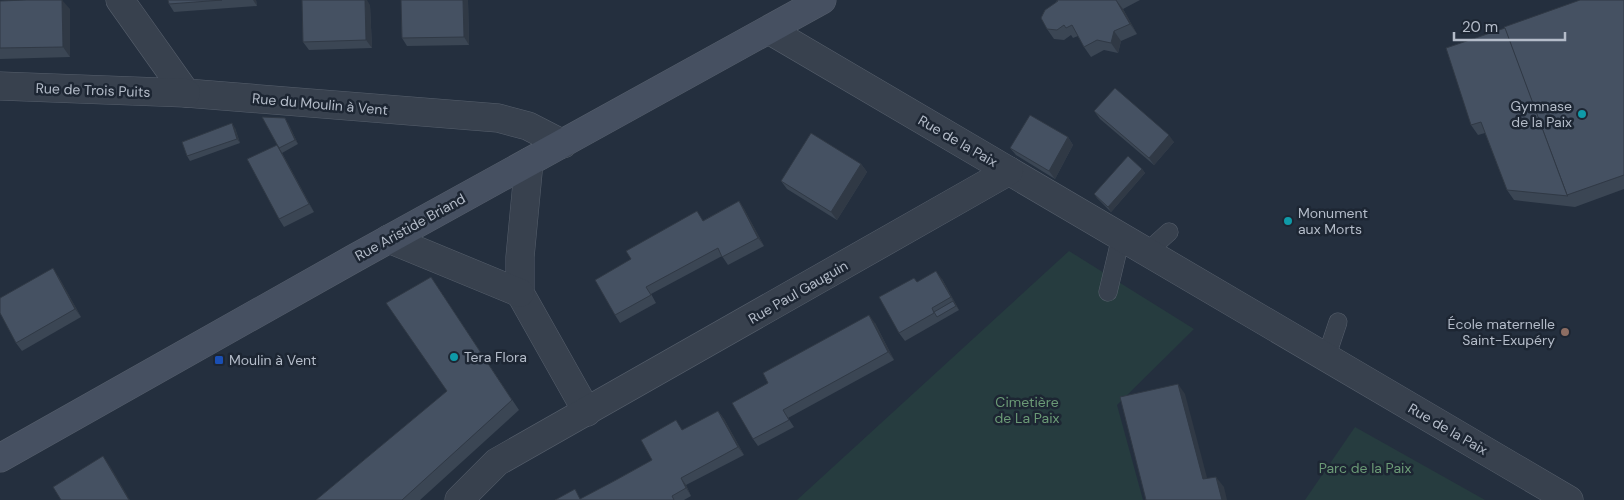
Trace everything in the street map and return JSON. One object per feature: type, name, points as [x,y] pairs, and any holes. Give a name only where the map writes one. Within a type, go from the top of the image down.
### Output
[{"type":"main road","name":"Rue Aristide Briand","points":[[0,458],[389,239],[822,0]]},
{"type":"street","points":[[120,0],[186,93]]},
{"type":"street","name":"Rue de la Paix","points":[[769,30],[1569,500]]},
{"type":"street","name":"Rue de Trois Puits","points":[[0,86],[186,93]]},
{"type":"street","name":"Rue du Moulin à Vent","points":[[186,93],[498,118],[528,126],[563,144]]},
{"type":"street","points":[[529,162],[520,257],[520,293],[587,412]]},
{"type":"street","name":"Rue Paul Gauguin","points":[[459,500],[497,462],[1009,172]]},
{"type":"street","points":[[389,239],[520,293]]},
{"type":"lane","points":[[1147,252],[1169,232]]},
{"type":"lane","points":[[1108,292],[1121,237]]},
{"type":"lane","points":[[1326,358],[1338,322]]},
{"type":"green space","name":"Cimetière de La Paix","points":[[1069,251],[1194,329],[1117,405],[1143,500],[797,500]]},
{"type":"green space","name":"Parc de la Paix","points":[[1355,427],[1485,500],[1305,500]]},
{"type":"building","points":[[62,0],[63,47],[0,48],[0,1]]},
{"type":"building","points":[[168,0],[222,0],[169,4]]},
{"type":"building","points":[[302,0],[365,0],[366,40],[303,42]]},
{"type":"building","points":[[401,0],[463,0],[464,37],[402,38]]},
{"type":"building","points":[[1057,0],[1116,0],[1130,24],[1114,31],[1111,43],[1097,40],[1084,47],[1072,25],[1066,28],[1064,25],[1057,30],[1047,29],[1041,18],[1045,10]]},
{"type":"building","name":"Gymnase de la Paix","points":[[1580,0],[1624,0],[1624,175],[1567,195],[1504,27]]},
{"type":"building","points":[[1505,28],[1568,196],[1507,190],[1481,122],[1471,125],[1446,48]]},
{"type":"building","points":[[1115,88],[1169,135],[1149,158],[1094,111]]},
{"type":"building","points":[[1030,115],[1068,137],[1049,171],[1010,148]]},
{"type":"building","points":[[262,117],[285,118],[295,140],[279,148]]},
{"type":"building","points":[[232,123],[237,139],[187,156],[182,142]]},
{"type":"building","points":[[811,133],[861,164],[831,212],[781,181]]},
{"type":"building","points":[[277,145],[309,204],[279,219],[247,159]]},
{"type":"building","points":[[1128,156],[1142,169],[1108,207],[1094,194]]},
{"type":"building","points":[[739,201],[758,238],[722,257],[718,248],[646,287],[651,295],[615,315],[595,280],[631,259],[626,251],[697,211],[703,221]]},
{"type":"building","points":[[53,268],[75,309],[16,343],[0,313],[0,298]]},
{"type":"building","points":[[936,271],[951,297],[932,308],[934,313],[899,333],[879,297],[914,278],[917,282]]},
{"type":"building","name":"Tera Flora","points":[[431,277],[512,400],[402,500],[316,500],[447,391],[386,303]]},
{"type":"building","points":[[953,301],[956,306],[937,317],[934,312]]},
{"type":"building","points":[[869,315],[888,352],[783,410],[789,420],[753,439],[732,403],[768,383],[763,373]]},
{"type":"building","points":[[1178,384],[1203,479],[1216,477],[1222,500],[1146,500],[1120,397]]},
{"type":"building","points":[[718,411],[738,447],[681,478],[686,488],[672,496],[674,500],[555,500],[575,489],[580,499],[652,460],[641,440],[676,420],[682,430]]},
{"type":"building","points":[[103,456],[129,500],[61,500],[53,487]]},
{"type":"place","name":"Gymnase de la Paix","points":[[1582,114]]},
{"type":"place","name":"Monument aux Morts","points":[[1288,221]]},
{"type":"place","name":"École maternelle Saint-Exupéry","points":[[1565,332]]},
{"type":"place","name":"Tera Flora","points":[[454,357]]},
{"type":"place","name":"Moulin à Vent","points":[[219,360]]}]
